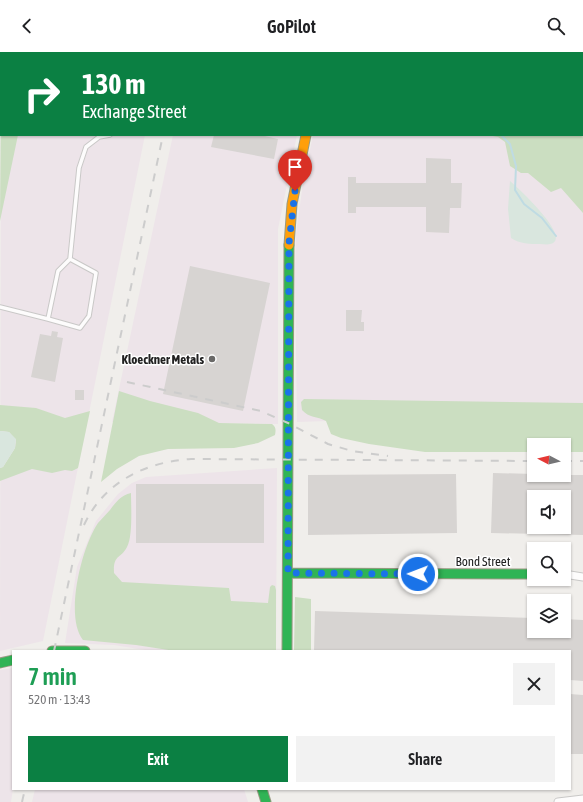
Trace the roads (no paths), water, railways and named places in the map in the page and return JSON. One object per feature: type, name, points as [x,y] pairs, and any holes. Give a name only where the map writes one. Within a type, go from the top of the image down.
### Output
[{"type":"street","points":[[287,650],[289,243],[294,198],[306,136]]},
{"type":"street","name":"Bond Street","points":[[288,573],[527,574]]},
{"type":"street","points":[[571,575],[583,577]]},
{"type":"street","points":[[0,663],[12,660]]},
{"type":"street","points":[[262,790],[266,802]]},
{"type":"street","points":[[558,802],[583,799]]},
{"type":"lane","points":[[48,319],[58,271],[70,259],[79,168],[86,148],[99,137],[104,136]]},
{"type":"lane","points":[[0,306],[80,328],[89,316],[96,272],[70,259]]},
{"type":"waterway","points":[[502,136],[510,144],[516,166],[515,190],[524,204],[542,218],[556,236]]},
{"type":"railway","points":[[54,650],[163,136]]},
{"type":"railway","points":[[127,382],[261,411],[328,444],[352,451],[388,456]]},
{"type":"railway","points":[[84,525],[92,510],[115,486],[142,470],[174,461],[191,459],[527,461]]},
{"type":"railway","points":[[571,461],[583,461]]},
{"type":"railway","points":[[22,802],[25,790]]},
{"type":"place","name":"Kloeckner Metals","points":[[212,359]]}]
